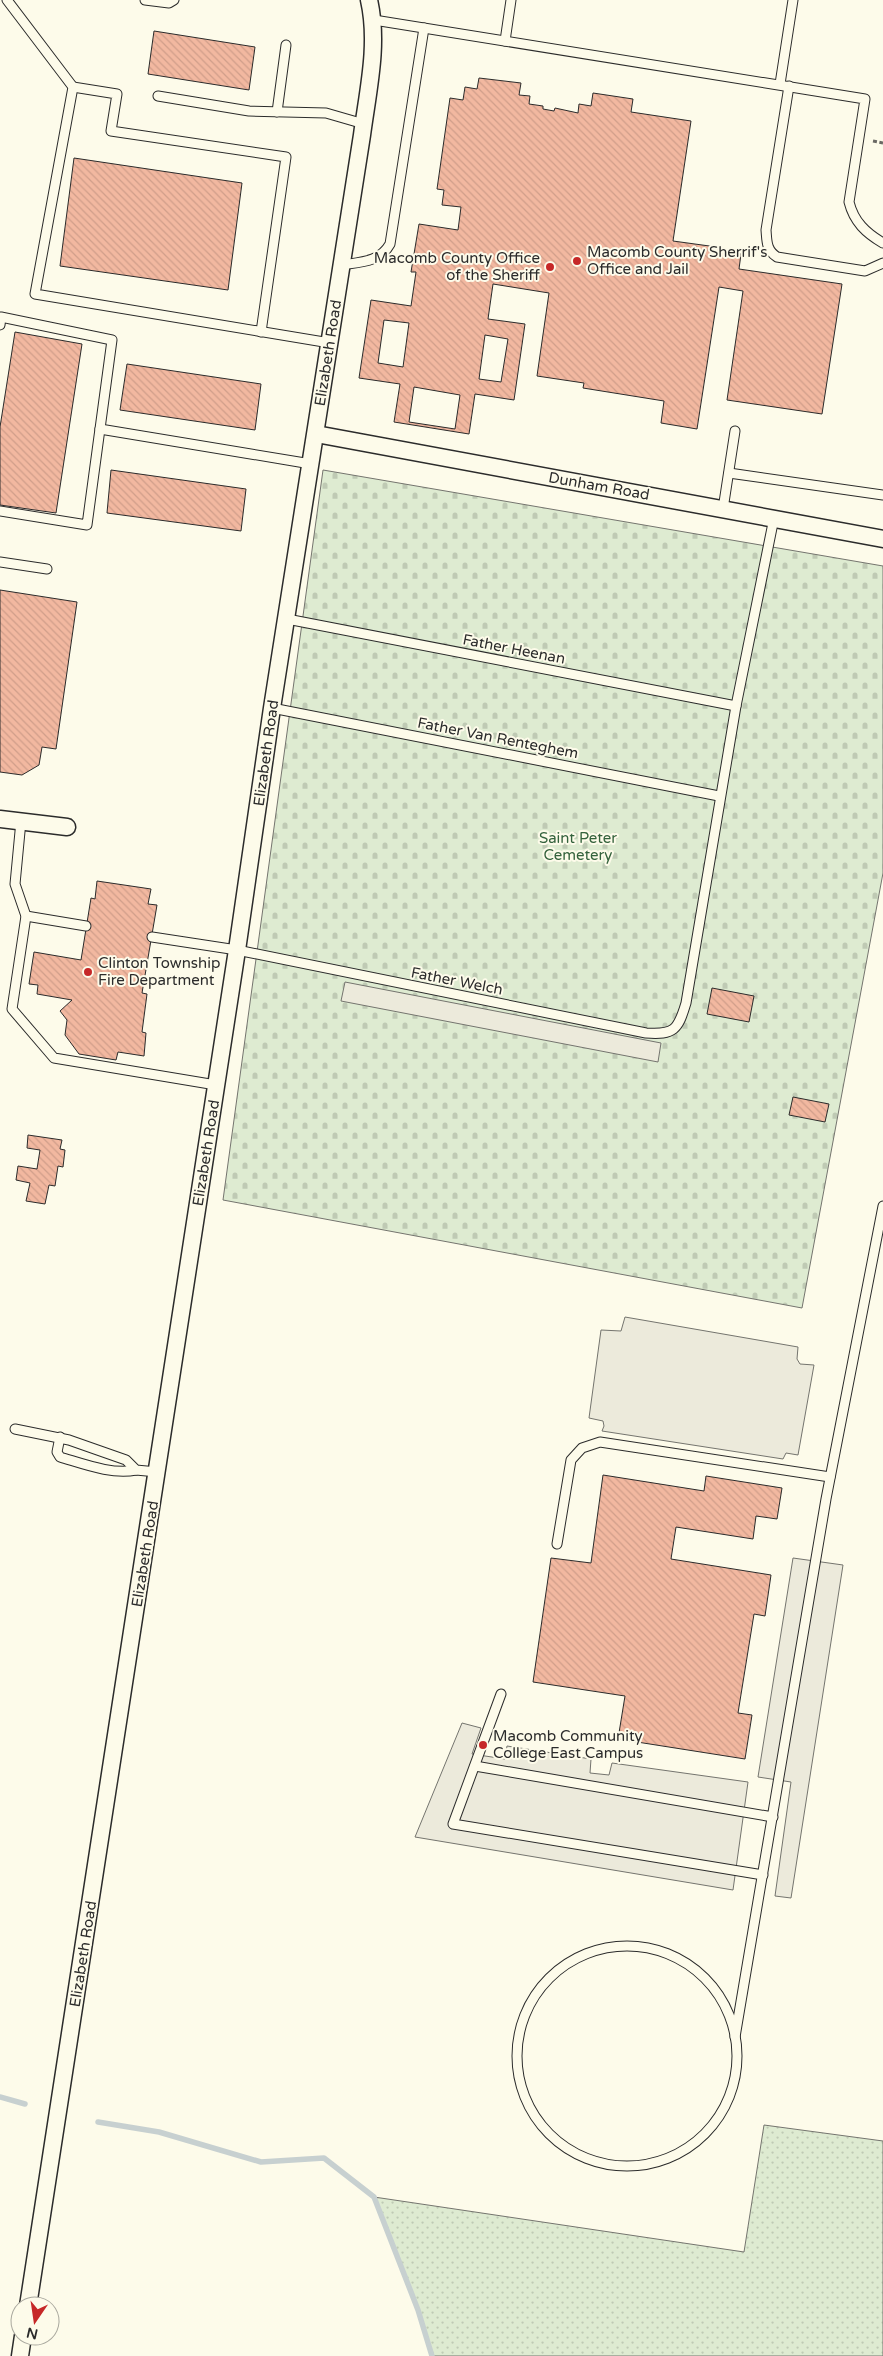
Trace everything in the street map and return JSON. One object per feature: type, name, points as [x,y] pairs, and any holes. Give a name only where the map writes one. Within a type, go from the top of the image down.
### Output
[{"type":"street","name":"Elizabeth Road","points":[[30,2296],[237,950],[272,708],[364,124],[374,45],[374,20],[369,0]]},
{"type":"street","name":"Dunham Road","points":[[316,434],[883,539]]},
{"type":"street","points":[[0,819],[67,827]]},
{"type":"lane","points":[[7,0],[73,87],[117,94],[111,131],[286,157],[261,332]]},
{"type":"lane","points":[[145,0],[169,3],[174,0]]},
{"type":"lane","points":[[505,42],[512,0]]},
{"type":"lane","points":[[793,0],[766,230],[767,245],[771,254],[777,257],[865,271],[883,264]]},
{"type":"lane","points":[[374,20],[865,98],[849,202],[852,216],[863,229],[883,243]]},
{"type":"lane","points":[[342,265],[375,259],[385,253],[390,244],[424,28]]},
{"type":"lane","points":[[277,112],[286,46]]},
{"type":"lane","points":[[73,87],[35,294],[330,343]]},
{"type":"lane","points":[[158,96],[250,111],[326,113],[364,124]]},
{"type":"lane","points":[[0,325],[2,317],[112,340],[87,525],[0,511]]},
{"type":"lane","points":[[100,429],[311,464]]},
{"type":"lane","points":[[724,509],[735,431]]},
{"type":"lane","points":[[729,473],[883,495]]},
{"type":"lane","points":[[719,796],[774,518]]},
{"type":"lane","points":[[0,562],[47,569]]},
{"type":"lane","name":"Father Heenan","points":[[286,619],[736,706]]},
{"type":"lane","name":"Father Van Renteghem","points":[[272,708],[719,796]]},
{"type":"lane","name":"Father Welch","points":[[152,937],[237,950],[646,1033],[664,1034],[672,1032],[679,1023],[686,1003],[719,796]]},
{"type":"lane","points":[[21,821],[16,884],[26,916],[12,1009],[54,1058],[216,1085]]},
{"type":"lane","points":[[26,916],[86,926]]},
{"type":"lane","points":[[736,2037],[734,2024],[717,1990],[690,1964],[656,1948],[618,1944],[583,1953],[553,1972],[530,1999],[518,2032],[516,2068],[525,2102],[545,2132],[573,2153],[607,2165],[645,2165],[680,2153],[710,2130],[730,2098],[738,2061],[736,2037],[830,1477],[883,1206]]},
{"type":"lane","points":[[15,1428],[60,1438],[126,1460],[136,1470]]},
{"type":"lane","points":[[60,1438],[58,1452],[60,1457],[94,1467],[125,1472],[136,1470],[157,1472]]},
{"type":"lane","points":[[557,1544],[572,1460],[582,1448],[600,1442],[830,1477]]},
{"type":"lane","points":[[501,1694],[454,1824],[763,1875]]},
{"type":"lane","points":[[475,1766],[772,1817]]},
{"type":"path","points":[[873,141],[883,143]]},
{"type":"green space","name":"Saint Peter Cemetery","points":[[323,470],[883,566],[883,873],[802,1308],[223,1200]]},
{"type":"green space","points":[[764,2125],[883,2141],[883,2356],[432,2356],[418,2310],[374,2197],[744,2252]]},
{"type":"shaded area","points":[[345,982],[661,1043],[658,1062],[341,1001]]},
{"type":"shaded area","points":[[625,1317],[798,1347],[797,1359],[800,1364],[814,1365],[798,1455],[786,1453],[783,1459],[602,1431],[603,1421],[589,1418],[601,1330],[621,1331]]},
{"type":"shaded area","points":[[793,1558],[843,1565],[791,1898],[775,1896],[791,1782],[758,1777]]},
{"type":"shaded area","points":[[462,1723],[481,1728],[472,1754],[505,1759],[507,1746],[591,1759],[590,1773],[609,1775],[612,1763],[748,1782],[733,1890],[415,1837]]},
{"type":"building","points":[[154,31],[255,47],[249,90],[148,74]]},
{"type":"building","name":"Macomb County Sherrif's Office and Jail","points":[[479,78],[521,83],[519,95],[530,96],[529,104],[543,106],[543,109],[554,111],[555,108],[578,113],[579,104],[591,106],[593,93],[633,99],[631,112],[691,121],[673,241],[724,248],[724,251],[741,254],[739,269],[842,284],[822,414],[727,400],[743,291],[719,287],[697,429],[661,423],[664,401],[583,388],[584,383],[537,376],[549,293],[493,284],[488,319],[525,324],[514,400],[475,394],[469,434],[394,422],[400,384],[359,378],[371,300],[411,306],[416,272],[411,272],[419,224],[458,230],[461,207],[442,205],[444,190],[437,189],[450,98],[463,100],[465,87],[477,89]],"holes":[[[384,320],[409,323],[403,367],[378,363]],[[485,335],[508,339],[501,382],[479,379]],[[414,387],[460,395],[455,429],[409,422]]]},
{"type":"building","points":[[74,158],[242,183],[228,290],[60,266]]},
{"type":"building","points":[[15,332],[82,344],[56,513],[0,505],[0,427]]},
{"type":"building","points":[[127,364],[261,384],[255,430],[120,410]]},
{"type":"building","points":[[111,470],[246,489],[241,531],[107,513]]},
{"type":"building","points":[[0,590],[77,602],[56,749],[42,747],[39,765],[22,775],[0,772]]},
{"type":"building","name":"Clinton Township Fire Department","points":[[97,881],[151,889],[148,904],[157,905],[142,993],[147,994],[142,1032],[146,1033],[144,1056],[118,1052],[116,1060],[79,1054],[65,1035],[67,1020],[60,1011],[72,1000],[37,994],[38,985],[29,984],[34,952],[81,960],[91,898],[95,899]]},
{"type":"building","points":[[712,988],[754,996],[749,1022],[707,1014]]},
{"type":"building","points":[[793,1097],[829,1104],[825,1122],[789,1115]]},
{"type":"building","points":[[28,1135],[62,1140],[60,1149],[65,1150],[63,1167],[58,1166],[55,1186],[49,1185],[45,1204],[26,1201],[30,1183],[16,1180],[18,1166],[37,1169],[40,1150],[27,1148]]},
{"type":"building","points":[[603,1475],[704,1491],[706,1476],[782,1488],[777,1519],[756,1516],[753,1539],[676,1527],[671,1559],[771,1575],[765,1616],[754,1614],[738,1713],[752,1715],[745,1759],[618,1739],[625,1696],[533,1682],[551,1558],[591,1563]]},
{"type":"waterway","points":[[0,2097],[25,2104]]},
{"type":"waterway","points":[[98,2122],[159,2132],[261,2162],[324,2158],[374,2197],[418,2310],[432,2356]]},
{"type":"place","name":"Macomb County Sherrif's Office and Jail","points":[[577,261]]},
{"type":"place","name":"Macomb County Office of the Sheriff","points":[[550,267]]},
{"type":"place","name":"Clinton Township Fire Department","points":[[88,972]]},
{"type":"place","name":"Macomb Community College East Campus","points":[[483,1745]]}]
